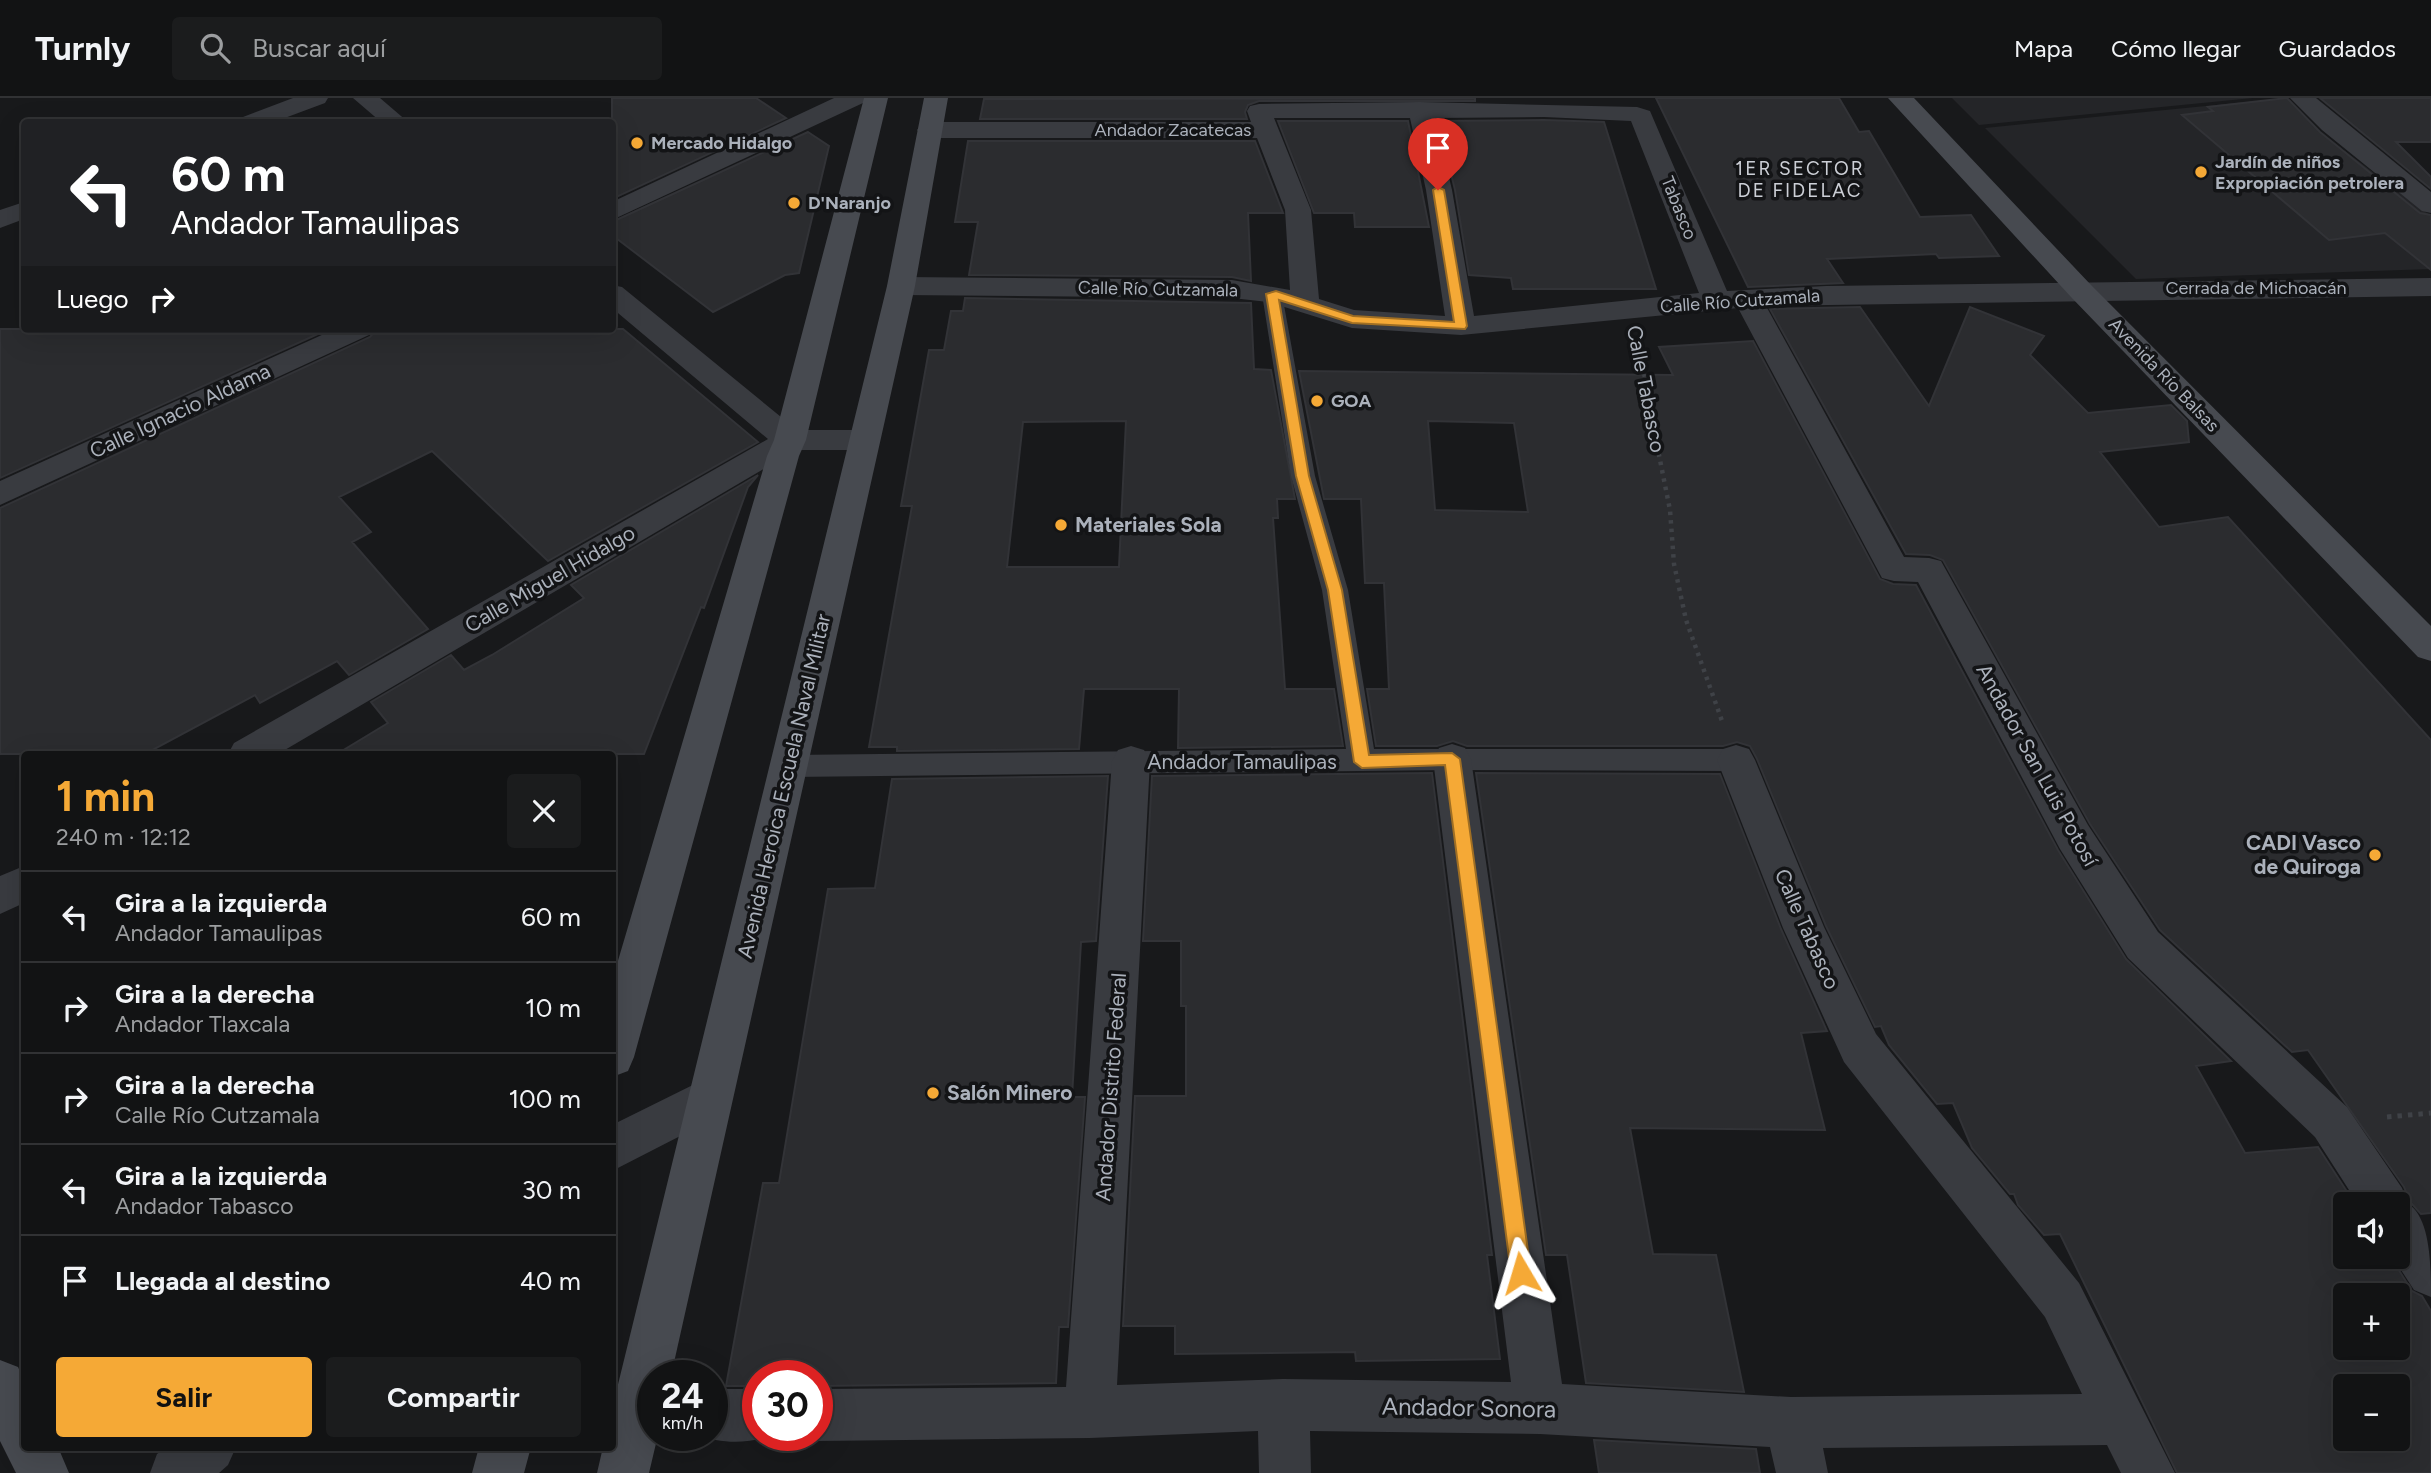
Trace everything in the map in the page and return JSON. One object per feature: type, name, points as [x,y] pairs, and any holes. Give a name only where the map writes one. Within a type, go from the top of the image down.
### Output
[{"type":"street","points":[[260,119],[316,98]]},
{"type":"street","points":[[365,98],[392,119]]},
{"type":"street","points":[[616,210],[854,98]]},
{"type":"street","points":[[616,1043],[779,469],[790,440],[876,98]]},
{"type":"street","name":"Avenida Río Balsas","points":[[1900,98],[2081,291],[2431,648]]},
{"type":"street","points":[[2302,98],[2431,205]]},
{"type":"street","name":"Andador Zacatecas","points":[[933,114],[1265,130],[1259,111],[1542,104],[1631,113],[1641,117]]},
{"type":"street","points":[[1420,109],[1438,190],[1461,326]]},
{"type":"street","name":"Avenida Heroica Escuela Naval Militar","points":[[656,1360],[711,1097],[901,286],[933,114]]},
{"type":"street","name":"Tabasco","points":[[1641,117],[1732,300]]},
{"type":"street","points":[[1265,130],[1298,210],[1305,303]]},
{"type":"street","points":[[0,220],[21,211]]},
{"type":"street","name":"Calle Río Cutzamala","points":[[901,286],[1197,287],[1272,294],[1352,319],[1461,326],[1732,300],[2081,291]]},
{"type":"street","name":"Cerrada de Michoacán","points":[[2081,291],[2431,287]]},
{"type":"street","points":[[616,296],[790,440],[864,440]]},
{"type":"street","name":"Andador San Luis Potosí","points":[[1732,300],[1894,569],[1929,570],[2074,837],[2143,945],[2331,1122],[2377,1192]]},
{"type":"street","name":"Calle Ignacio Aldama","points":[[0,494],[350,333]]},
{"type":"street","name":"Calle Miguel Hidalgo","points":[[252,751],[790,440]]},
{"type":"street","points":[[1452,759],[1540,1408]]},
{"type":"street","name":"Calle Tabasco","points":[[1736,760],[1804,928],[1860,1048],[2062,1300],[2149,1473]]},
{"type":"street","name":"Andador Distrito Federal","points":[[1090,1412],[1131,761]]},
{"type":"street","points":[[0,897],[21,885]]},
{"type":"street","points":[[616,1147],[711,1097]]},
{"type":"street","points":[[2410,1241],[2431,1273]]},
{"type":"street","points":[[0,1385],[21,1429]]},
{"type":"street","points":[[1283,1405],[1285,1473]]},
{"type":"street","name":"Andador Sonora","points":[[833,1415],[1090,1412],[1283,1405],[1540,1408],[1791,1423],[2121,1419]]},
{"type":"street","points":[[1791,1423],[1802,1473]]},
{"type":"street","name":"Avenida Heroica Escuela Naval Militar","points":[[623,1473],[637,1435]]},
{"type":"street","points":[[33,1451],[43,1473]]},
{"type":"street","points":[[176,1473],[205,1451]]},
{"type":"street","points":[[498,1473],[504,1451]]},
{"type":"lane","points":[[1272,294],[1303,476],[1335,590],[1362,762]]},
{"type":"lane","name":"Andador Tamaulipas","points":[[790,766],[1131,761],[1736,760]]},
{"type":"path","name":"Calle Tabasco","points":[[1631,310],[1670,510],[1674,565],[1686,620],[1736,760]]},
{"type":"shaded area","points":[[1952,98],[2253,98],[1979,125]]},
{"type":"shaded area","name":"Jardín de niños Expropiación petrolera","points":[[2276,99],[2431,216],[2431,269],[2136,279],[1985,128]]},
{"type":"building","points":[[612,98],[756,98],[786,118],[616,197],[616,119],[612,119]]},
{"type":"building","points":[[1475,98],[1475,101],[1259,101],[1248,105],[1245,112],[1247,119],[980,119],[984,99]]},
{"type":"building","points":[[1656,98],[1839,98],[1859,132],[1869,131],[1920,217],[1971,215],[1999,256],[1939,258],[1936,254],[1827,259],[1843,283],[1748,287]]},
{"type":"building","points":[[2287,98],[2320,132],[2420,213],[2431,215],[2431,270],[2385,233],[2329,240],[2182,115],[2213,111],[2208,107]]},
{"type":"building","points":[[2320,98],[2431,98],[2431,142],[2396,142],[2431,177],[2431,189]]},
{"type":"building","points":[[1278,121],[1408,121],[1429,227],[1355,227],[1354,213],[1314,213]]},
{"type":"building","points":[[1438,121],[1604,122],[1656,289],[1513,289],[1511,278],[1469,275],[1455,190]]},
{"type":"building","points":[[808,132],[829,146],[799,273],[785,275],[713,312],[616,238],[616,220]]},
{"type":"building","points":[[968,141],[1255,141],[1283,213],[1248,213],[1251,281],[1232,277],[969,275],[978,222],[955,222]]},
{"type":"building","points":[[965,298],[1251,303],[1254,369],[1271,370],[1295,499],[1277,499],[1278,518],[1273,518],[1285,689],[1334,689],[1343,746],[1178,748],[1179,689],[1084,689],[1079,749],[897,751],[897,747],[869,747],[912,506],[901,506],[929,350],[944,350],[951,311],[963,311]],"holes":[[[1126,421],[1119,567],[1007,567],[1023,422]]]},
{"type":"building","points":[[1860,307],[1929,406],[1970,307],[2044,336],[2030,355],[2088,413],[2171,405],[2187,421],[2189,442],[2100,452],[2159,527],[2228,517],[2431,740],[2431,1213],[2421,1214],[2410,1202],[2410,1192],[2406,1192],[2308,1050],[2292,1052],[2160,930],[2090,824],[1943,560],[1930,555],[1906,554],[1770,309]]},
{"type":"building","points":[[0,329],[21,329],[21,333],[320,333],[0,478]]},
{"type":"building","points":[[616,329],[623,329],[758,442],[548,561],[432,451],[339,497],[371,532],[352,542],[428,629],[349,675],[337,661],[260,703],[255,695],[151,751],[21,751],[21,754],[0,754],[0,508],[370,337],[374,333],[616,333]]},
{"type":"building","points":[[1753,341],[1880,579],[1893,584],[1916,585],[2058,850],[2126,959],[2231,1061],[2196,1066],[2245,1153],[2318,1147],[2347,1192],[2333,1192],[2333,1269],[2398,1269],[2407,1283],[2333,1283],[2333,1360],[2410,1360],[2410,1288],[2422,1296],[2431,1311],[2431,1473],[2177,1473],[2060,1234],[2044,1235],[2018,1205],[2014,1194],[2010,1194],[1972,1148],[1953,1103],[1937,1104],[1889,1045],[1881,1026],[1875,1027],[1826,926],[1750,746],[1737,742],[1723,746],[1467,746],[1453,741],[1437,746],[1376,746],[1367,689],[1389,689],[1384,583],[1365,583],[1361,499],[1324,499],[1299,371],[1673,375],[1659,347]],"holes":[[[1428,421],[1514,423],[1528,512],[1435,510]]]},
{"type":"building","points":[[758,475],[748,487],[704,608],[701,607],[644,754],[616,754],[616,751],[342,751],[388,723],[371,702],[451,655],[464,670],[492,655],[584,598],[571,585]]},
{"type":"building","points":[[1432,773],[1492,1255],[1487,1255],[1500,1359],[1356,1361],[1355,1352],[1175,1354],[1175,1326],[1123,1326],[1135,1096],[1186,1096],[1186,1006],[1181,1006],[1181,941],[1143,941],[1152,776]]},
{"type":"building","points":[[1476,773],[1720,774],[1781,929],[1827,1031],[1801,1033],[1825,1130],[1630,1128],[1653,1254],[1716,1255],[1744,1392],[1586,1383],[1567,1255],[1546,1255]]},
{"type":"building","points":[[1108,776],[1096,941],[1081,942],[1072,1097],[1085,1097],[1068,1327],[1059,1327],[1056,1383],[833,1386],[833,1360],[742,1360],[742,1386],[728,1386],[763,1183],[779,1183],[828,889],[875,888],[892,779]]},
{"type":"building","points":[[1594,1440],[1756,1449],[1760,1473],[1599,1473]]},
{"type":"place","name":"Mercado Hidalgo","points":[[637,143]]},
{"type":"place","name":"Jardín de niños Expropiación petrolera","points":[[2201,172]]},
{"type":"place","name":"D'Naranjo","points":[[794,203]]},
{"type":"place","name":"GOA","points":[[1317,401]]},
{"type":"place","name":"Materiales Sola","points":[[1061,525]]},
{"type":"place","name":"CADI Vasco de Quiroga","points":[[2375,855]]},
{"type":"place","name":"Salón Minero","points":[[933,1093]]},
{"type":"district","name":"1ER SECTOR DE FIDELAC","points":[[1800,179]]},
{"type":"route","points":[[1438,190],[1461,326],[1352,319],[1272,294],[1303,476],[1335,590],[1362,762],[1452,759],[1521,1273]]}]
